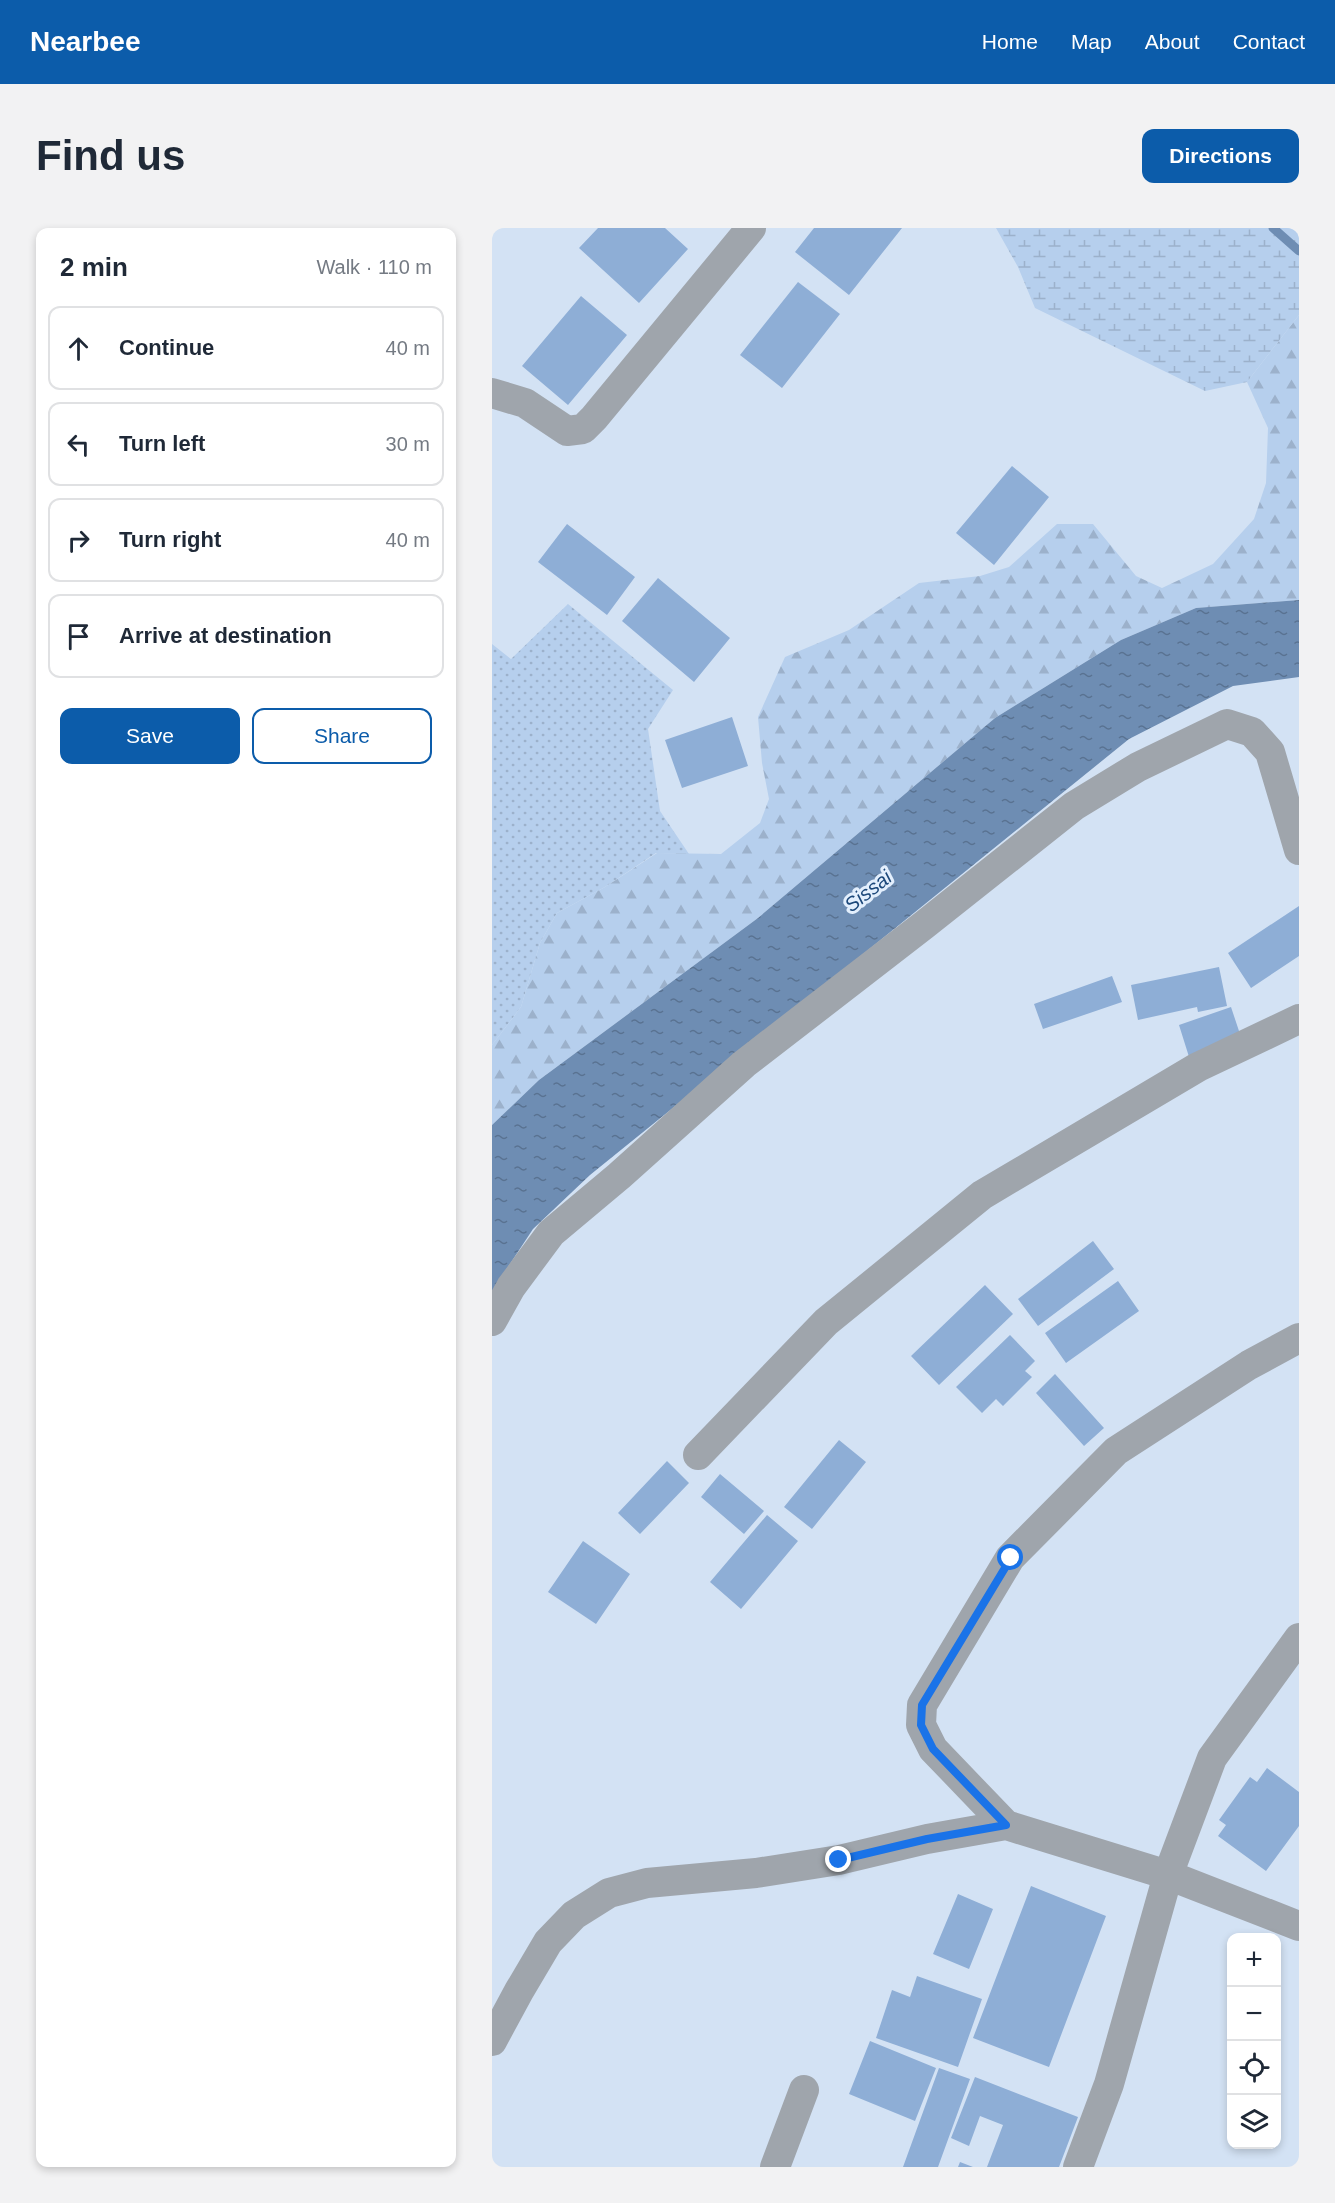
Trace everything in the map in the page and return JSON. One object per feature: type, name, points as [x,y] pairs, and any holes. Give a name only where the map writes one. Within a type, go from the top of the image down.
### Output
[{"type":"street","points":[[492,393],[525,403],[567,431],[583,429],[751,228]]},
{"type":"street","points":[[492,1321],[511,1287],[551,1233],[619,1176],[744,1064],[1074,806],[1138,767],[1227,724],[1252,732],[1270,752],[1299,850]]},
{"type":"street","points":[[698,1455],[826,1322],[982,1195],[1198,1067],[1299,1019]]},
{"type":"street","points":[[1006,1825],[933,1749],[921,1725],[922,1705],[999,1577],[1011,1558],[1116,1451],[1249,1365],[1299,1338]]},
{"type":"street","points":[[1078,2167],[1108,2084],[1168,1875],[1212,1758],[1299,1638]]},
{"type":"street","points":[[492,2041],[548,1942],[574,1915],[609,1893],[648,1883],[756,1873],[839,1860],[927,1839],[1006,1825],[1168,1875],[1299,1926]]},
{"type":"street","points":[[775,2167],[804,2090]]},
{"type":"green space","points":[[996,228],[1299,228],[1299,315],[1247,382],[1205,391],[1035,308],[1018,267]]},
{"type":"green space","points":[[1299,315],[1299,600],[1196,608],[1121,640],[995,718],[758,918],[539,1080],[492,1125],[492,1045],[521,1007],[540,943],[557,913],[605,887],[657,853],[721,854],[760,823],[769,799],[762,763],[758,717],[785,657],[849,630],[919,583],[980,576],[1009,567],[1057,524],[1093,524],[1136,576],[1162,588],[1213,564],[1254,519],[1266,483],[1268,428],[1247,382]]},
{"type":"green space","points":[[568,604],[673,690],[648,729],[660,811],[689,854],[656,853],[605,887],[557,913],[540,943],[521,1007],[492,1045],[492,644],[511,659]]},
{"type":"water","name":"Sissai","points":[[1299,600],[1299,677],[1233,686],[1129,739],[590,1175],[533,1229],[492,1294],[492,1125],[539,1080],[758,918],[995,718],[1121,640],[1196,608]]},
{"type":"building","points":[[598,228],[665,228],[688,249],[639,303],[579,248]]},
{"type":"building","points":[[814,228],[902,228],[849,295],[795,252]]},
{"type":"building","points":[[798,282],[840,314],[782,388],[740,355]]},
{"type":"building","points":[[581,296],[627,335],[568,405],[522,366]]},
{"type":"building","points":[[1012,466],[1049,497],[994,565],[956,533]]},
{"type":"building","points":[[567,524],[635,577],[607,615],[538,562]]},
{"type":"building","points":[[658,578],[730,638],[694,682],[622,621]]},
{"type":"building","points":[[732,717],[748,766],[682,788],[665,740]]},
{"type":"building","points":[[1299,906],[1299,956],[1251,988],[1228,953]]},
{"type":"building","points":[[1219,967],[1227,1006],[1198,1012],[1197,1007],[1138,1020],[1131,985]]},
{"type":"building","points":[[1112,976],[1122,1002],[1043,1029],[1034,1004]]},
{"type":"building","points":[[1231,1007],[1243,1043],[1190,1060],[1179,1025]]},
{"type":"building","points":[[1093,1241],[1114,1269],[1038,1326],[1018,1299]]},
{"type":"building","points":[[1118,1281],[1139,1311],[1066,1363],[1045,1333]]},
{"type":"building","points":[[985,1285],[1013,1314],[939,1385],[911,1356]]},
{"type":"building","points":[[1010,1335],[1035,1361],[1025,1371],[1032,1377],[1003,1406],[996,1399],[982,1413],[956,1387]]},
{"type":"building","points":[[1055,1374],[1104,1428],[1084,1446],[1036,1393]]},
{"type":"building","points":[[839,1440],[866,1462],[812,1529],[784,1507]]},
{"type":"building","points":[[667,1461],[689,1483],[640,1534],[618,1513]]},
{"type":"building","points":[[720,1474],[764,1511],[744,1534],[701,1497]]},
{"type":"building","points":[[767,1515],[798,1541],[741,1609],[710,1582]]},
{"type":"building","points":[[583,1541],[630,1574],[596,1624],[548,1592]]},
{"type":"building","points":[[1267,1768],[1299,1792],[1299,1826],[1266,1871],[1218,1836],[1226,1825],[1219,1820],[1250,1777],[1257,1782]]},
{"type":"building","points":[[1031,1886],[1106,1916],[1049,2067],[973,2038]]},
{"type":"building","points":[[958,1894],[993,1909],[969,1969],[933,1954]]},
{"type":"building","points":[[917,1976],[982,1999],[958,2067],[876,2038],[892,1990],[910,1997]]},
{"type":"building","points":[[870,2041],[936,2068],[915,2121],[849,2094]]},
{"type":"building","points":[[939,2068],[970,2079],[938,2167],[903,2167]]},
{"type":"building","points":[[975,2077],[1078,2117],[1059,2167],[987,2167],[1003,2125],[980,2116],[969,2146],[951,2138]]},
{"type":"building","points":[[960,2162],[973,2167],[958,2167]]},
{"type":"waterway","points":[[1273,228],[1299,251]]},
{"type":"route","points":[[839,1860],[927,1839],[1006,1825],[933,1749],[921,1725],[922,1705],[1011,1558]]}]
